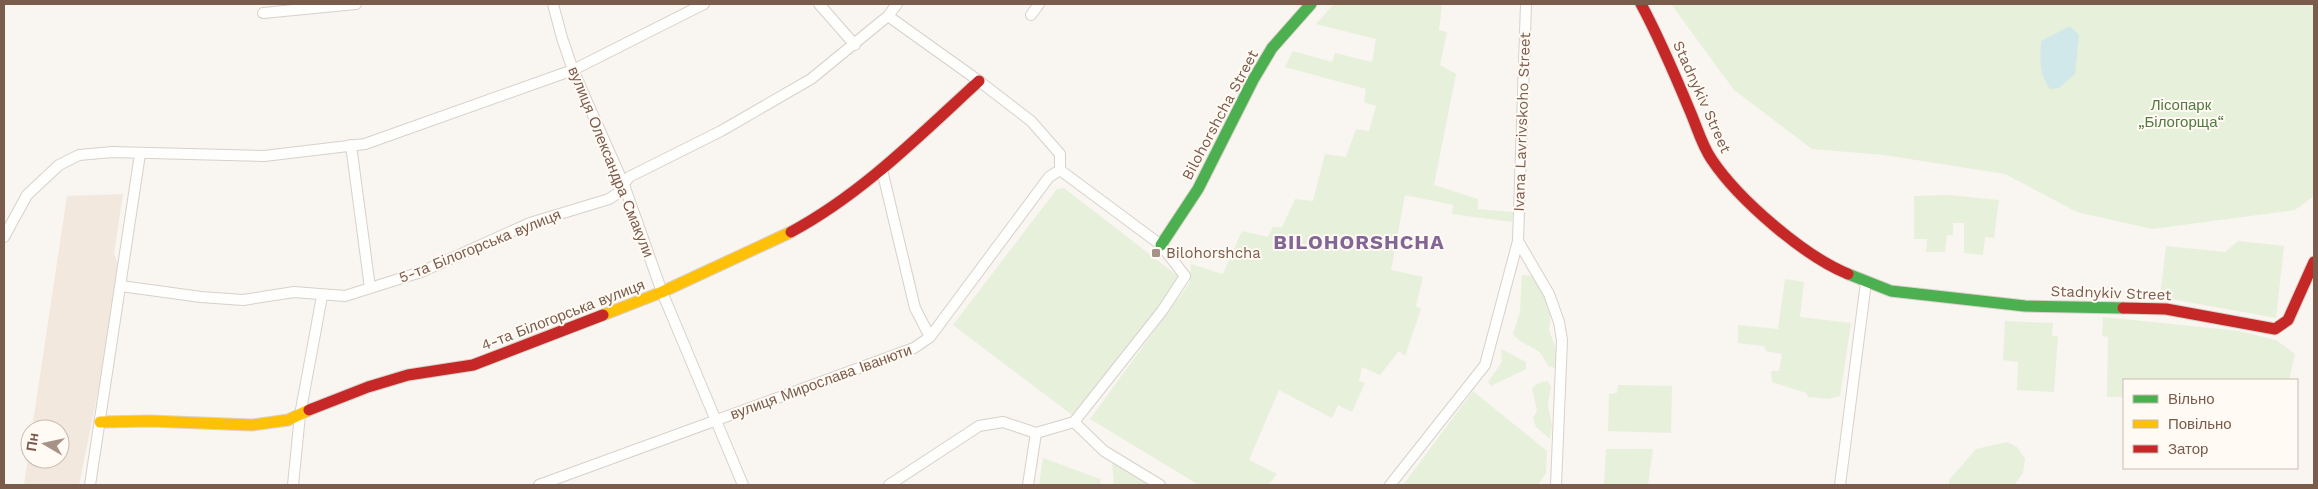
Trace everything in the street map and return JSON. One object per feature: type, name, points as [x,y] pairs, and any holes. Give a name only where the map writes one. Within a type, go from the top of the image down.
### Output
[{"type":"street","points":[[263,13],[356,4]]},
{"type":"street","name":"вулиця Олександра Смакули","points":[[553,4],[562,38],[574,70],[624,185],[662,292],[743,485]]},
{"type":"street","points":[[4,237],[28,195],[59,165],[80,155],[95,153],[264,156],[365,144],[574,70],[704,4]]},
{"type":"street","points":[[819,4],[855,45]]},
{"type":"street","name":"5-та Білогорська вулиця","points":[[121,286],[201,297],[243,300],[294,292],[322,296],[345,296],[421,272],[530,223],[609,199],[624,185],[629,177],[721,132],[811,79],[855,45],[888,16],[897,4]]},
{"type":"street","points":[[1031,15],[1039,4]]},
{"type":"street","name":"Bilohorshcha Street","points":[[1161,245],[1198,189],[1253,80],[1272,48],[1311,4]]},
{"type":"street","name":"Ivana Lavrivskoho Street","points":[[1390,485],[1485,365],[1518,241],[1526,4]]},
{"type":"street","name":"Stadnykiv Street","points":[[1641,4],[1658,36],[1711,159],[1735,188],[1761,213],[1811,254],[1866,282],[1892,291],[2025,306],[2166,308],[2275,329],[2288,320],[2306,276],[2314,262]]},
{"type":"street","points":[[888,16],[979,80],[1031,121],[1060,154],[1060,170],[1161,245],[1185,276],[1162,311],[1074,422],[1036,433],[1002,422],[979,426],[889,485]]},
{"type":"street","name":"4-та Білогорська вулиця","points":[[100,422],[150,421],[252,425],[288,420],[329,401],[376,384],[408,375],[473,366],[662,292],[780,238],[814,220],[882,170],[979,80]]},
{"type":"street","points":[[351,145],[370,288]]},
{"type":"street","points":[[90,485],[140,154]]},
{"type":"street","points":[[882,170],[915,308],[930,337]]},
{"type":"street","name":"вулиця Мирослава Іванюти","points":[[538,485],[914,348],[930,337],[1049,177],[1060,170]]},
{"type":"street","points":[[1518,241],[1549,294],[1559,322],[1562,340],[1556,485]]},
{"type":"street","points":[[1840,485],[1866,282]]},
{"type":"street","points":[[293,485],[300,415],[322,296]]},
{"type":"street","points":[[1074,422],[1104,451],[1160,485]]},
{"type":"street","points":[[1028,485],[1036,433]]},
{"type":"shaded area","points":[[123,194],[114,254],[122,273],[79,485],[24,485],[26,469],[70,469],[70,419],[34,419],[67,196]]},
{"type":"green space","points":[[1334,4],[1442,5],[1439,30],[1447,32],[1440,65],[1456,74],[1434,185],[1478,199],[1478,209],[1513,212],[1512,222],[1452,214],[1453,205],[1405,195],[1391,270],[1423,277],[1416,306],[1421,309],[1405,356],[1399,351],[1380,375],[1362,367],[1359,381],[1365,383],[1352,412],[1338,405],[1332,418],[1279,390],[1249,460],[1277,474],[1268,485],[1199,485],[1090,419],[1190,282],[1191,264],[1223,274],[1242,231],[1268,237],[1273,227],[1282,227],[1295,199],[1313,201],[1325,154],[1346,157],[1356,129],[1369,131],[1376,106],[1364,102],[1366,89],[1285,67],[1293,51],[1332,62],[1335,53],[1372,62],[1376,39],[1316,24]]},
{"type":"green space","name":"Лісопарк „Білогорща“","points":[[1671,4],[2314,4],[2314,196],[2295,210],[2152,229],[2077,212],[2005,174],[1884,155],[1812,149],[1734,90]]},
{"type":"green space","points":[[1064,188],[1179,277],[1156,311],[1072,415],[953,325],[1057,189]]},
{"type":"green space","points":[[1949,195],[1999,200],[1994,238],[1985,237],[1983,255],[1964,253],[1964,223],[1953,223],[1953,235],[1947,235],[1945,252],[1926,252],[1927,239],[1914,239],[1914,196]]},
{"type":"green space","points":[[2238,241],[2284,246],[2276,318],[2160,297],[2166,246],[2225,252]]},
{"type":"green space","points":[[1522,275],[1533,276],[1540,284],[1551,313],[1549,330],[1556,349],[1555,368],[1548,366],[1540,353],[1523,343],[1513,334],[1520,312]]},
{"type":"green space","points":[[1785,279],[1804,282],[1800,317],[1851,323],[1840,396],[1829,399],[1808,397],[1806,393],[1772,382],[1771,371],[1779,371],[1782,354],[1766,351],[1764,346],[1738,343],[1738,325],[1778,329]]},
{"type":"green space","points":[[2103,317],[2239,331],[2276,340],[2295,354],[2289,379],[2123,379],[2123,397],[2107,397],[2108,337],[2102,336]]},
{"type":"green space","points":[[2005,321],[2053,323],[2052,336],[2058,336],[2054,392],[2017,390],[2018,362],[2003,360]]},
{"type":"green space","points":[[1501,349],[1526,362],[1526,369],[1491,386],[1488,382],[1502,362]]},
{"type":"green space","points":[[1547,381],[1551,386],[1548,405],[1552,426],[1550,439],[1536,427],[1533,418],[1537,411],[1532,388],[1539,383]]},
{"type":"green space","points":[[1618,385],[1672,386],[1671,433],[1608,431],[1609,394],[1617,393]]},
{"type":"green space","points":[[1473,391],[1547,451],[1546,473],[1538,485],[1403,485]]},
{"type":"green space","points":[[2007,442],[2017,447],[2025,459],[2023,473],[2014,485],[1949,485],[1949,480],[1976,449]]},
{"type":"green space","points":[[1606,449],[1653,449],[1648,485],[1604,485]]},
{"type":"green space","points":[[1043,458],[1100,479],[1101,485],[1039,485]]},
{"type":"green space","points":[[1112,462],[1149,485],[1114,485]]},
{"type":"water","points":[[2070,26],[2079,35],[2075,74],[2059,88],[2050,89],[2044,78],[2041,66],[2041,41]]},
{"type":"traffic: fast","points":[[1161,245],[1198,189],[1253,80],[1272,48],[1311,4]]},
{"type":"traffic: fast","points":[[1848,274],[1891,291],[2025,306],[2123,308]]},
{"type":"traffic: slow","points":[[603,315],[662,292],[791,232]]},
{"type":"traffic: slow","points":[[100,422],[150,421],[252,425],[288,420],[309,410]]},
{"type":"traffic: jam","points":[[1641,4],[1667,57],[1705,149],[1724,176],[1755,209],[1793,241],[1831,266],[1848,274]]},
{"type":"traffic: jam","points":[[791,232],[817,217],[866,182],[979,81]]},
{"type":"traffic: jam","points":[[2123,308],[2166,309],[2275,329],[2288,320],[2314,262]]},
{"type":"traffic: jam","points":[[309,410],[368,387],[408,375],[473,365],[603,315]]},
{"type":"place","name":"Bilohorshcha","points":[[1156,253]]},
{"type":"district","name":"BILOHORSHCHA","points":[[1359,242]]}]
